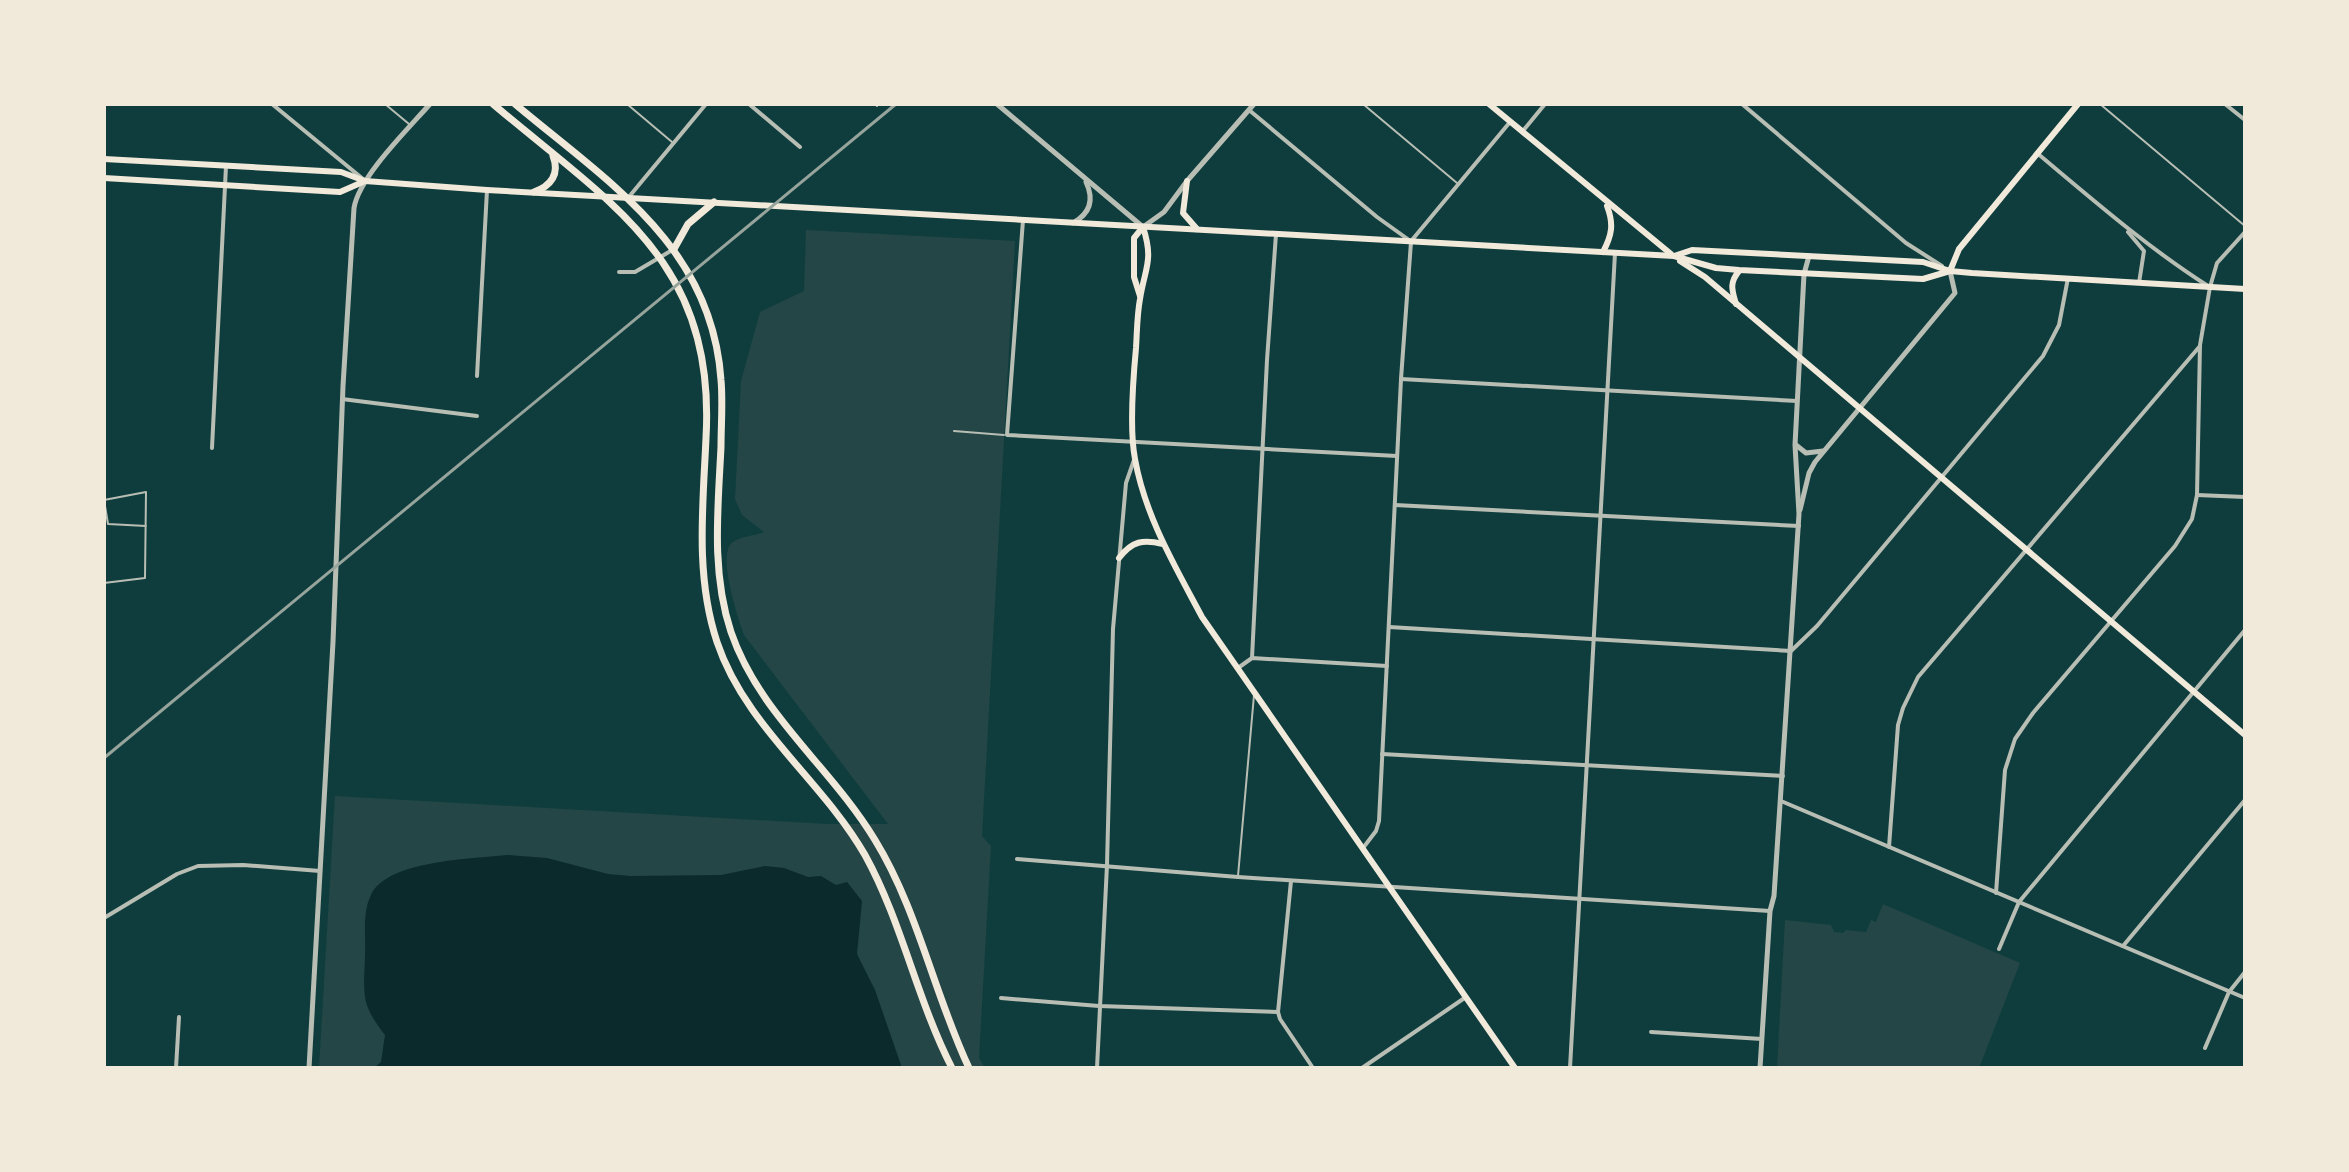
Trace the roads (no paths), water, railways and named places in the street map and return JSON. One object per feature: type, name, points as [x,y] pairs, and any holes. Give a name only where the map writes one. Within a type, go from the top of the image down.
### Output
[{"type":"main road","points":[[493,104],[636,225],[662,258],[692,319],[706,379],[708,405],[701,554],[716,640],[752,710],[837,815],[865,856],[881,886],[952,1068]]},
{"type":"main road","points":[[515,104],[649,218],[674,249],[705,312],[721,378],[716,547],[720,585],[731,631],[759,690],[867,828],[886,859],[904,897],[969,1068]]},
{"type":"main road","points":[[1489,104],[1606,202],[1736,304],[2245,735]]},
{"type":"main road","points":[[1950,271],[1959,249],[2078,104]]},
{"type":"main road","points":[[534,192],[544,189],[553,180],[556,164],[553,154]]},
{"type":"main road","points":[[104,159],[341,172],[365,181],[487,190],[1674,256],[1716,268],[1804,274],[1923,279],[1950,271]]},
{"type":"main road","points":[[104,178],[340,192],[365,181]]},
{"type":"main road","points":[[1187,181],[1183,213],[1197,229]]},
{"type":"main road","points":[[674,249],[688,224],[714,202]]},
{"type":"main road","points":[[1603,252],[1612,235],[1606,202]]},
{"type":"main road","points":[[1143,227],[1150,248],[1148,271],[1140,296],[1134,365],[1134,457],[1145,498],[1163,544],[1202,617],[1515,1068]]},
{"type":"main road","points":[[1140,296],[1134,277],[1134,238],[1143,227]]},
{"type":"main road","points":[[1674,256],[1692,250],[1809,255],[1923,262],[1950,271],[2245,289]]},
{"type":"main road","points":[[1736,304],[1731,287],[1732,279],[1739,270]]},
{"type":"main road","points":[[1119,558],[1136,542],[1148,540],[1163,544]]},
{"type":"street","points":[[272,104],[365,181]]},
{"type":"street","points":[[309,1068],[354,208],[356,195],[365,181],[430,104]]},
{"type":"street","points":[[628,198],[706,104]]},
{"type":"street","points":[[749,104],[800,147]]},
{"type":"street","points":[[997,104],[1143,227],[1164,212],[1254,104]]},
{"type":"street","points":[[1522,132],[1545,104]]},
{"type":"street","points":[[1742,104],[1906,243],[1950,271],[1955,293],[1823,451],[1809,473],[1799,514]]},
{"type":"street","points":[[2225,104],[2245,120]]},
{"type":"street","points":[[1249,110],[1411,242]]},
{"type":"street","points":[[1363,848],[1376,831],[1379,821],[1401,379],[1411,242],[1510,122]]},
{"type":"street","points":[[2037,153],[2127,230],[2144,251],[2139,283]]},
{"type":"street","points":[[212,448],[226,166]]},
{"type":"street","points":[[1073,223],[1082,218],[1091,202],[1084,177]]},
{"type":"street","points":[[477,376],[487,190]]},
{"type":"street","points":[[1023,220],[1007,435],[1397,456]]},
{"type":"street","points":[[1996,893],[2005,770],[2015,739],[2033,713],[2187,529],[2197,495],[2200,345],[2210,287],[2217,263],[2245,229]]},
{"type":"street","points":[[2127,230],[2210,287]]},
{"type":"street","points":[[1252,658],[1276,234]]},
{"type":"street","points":[[619,272],[635,272],[674,249]]},
{"type":"street","points":[[1570,1068],[1615,253]]},
{"type":"street","points":[[1760,1068],[1799,526],[1795,445],[1804,274],[1809,255]]},
{"type":"street","points":[[1389,627],[1791,651],[1817,626],[2043,356],[2059,325],[2068,278]]},
{"type":"street","points":[[1889,847],[1895,749],[1903,708],[1928,664],[2200,345]]},
{"type":"street","points":[[1401,379],[1797,401]]},
{"type":"street","points":[[342,399],[477,416]]},
{"type":"street","points":[[1795,445],[1806,453],[1823,451]]},
{"type":"street","points":[[1097,1068],[1107,865],[1113,629],[1126,483],[1134,457]]},
{"type":"street","points":[[2197,495],[2245,497]]},
{"type":"street","points":[[1395,505],[1799,526]]},
{"type":"street","points":[[1999,949],[2019,902],[2245,630]]},
{"type":"street","points":[[1238,668],[1252,658],[1387,666]]},
{"type":"street","points":[[1382,754],[1783,776]]},
{"type":"street","points":[[2123,946],[2245,800]]},
{"type":"street","points":[[1781,801],[2245,998]]},
{"type":"street","points":[[1017,859],[1291,881],[1770,911]]},
{"type":"street","points":[[104,918],[177,874],[198,866],[243,865],[320,871]]},
{"type":"street","points":[[1291,881],[1278,1012],[1313,1068]]},
{"type":"street","points":[[2205,1048],[2229,992],[2245,972]]},
{"type":"street","points":[[1362,1068],[1466,997]]},
{"type":"street","points":[[1001,998],[1099,1006],[1278,1012]]},
{"type":"street","points":[[176,1068],[179,1017]]},
{"type":"street","points":[[1651,1032],[1762,1039]]},
{"type":"lane","points":[[385,104],[411,126]]},
{"type":"lane","points":[[627,104],[673,144]]},
{"type":"lane","points":[[1363,104],[1459,185]]},
{"type":"lane","points":[[2100,104],[2245,229]]},
{"type":"lane","points":[[954,431],[1007,435]]},
{"type":"lane","points":[[104,583],[145,578],[146,526],[146,492],[104,500],[108,524],[146,526]]},
{"type":"lane","points":[[1238,877],[1254,692]]},
{"type":"railway","points":[[104,758],[896,104]]}]
